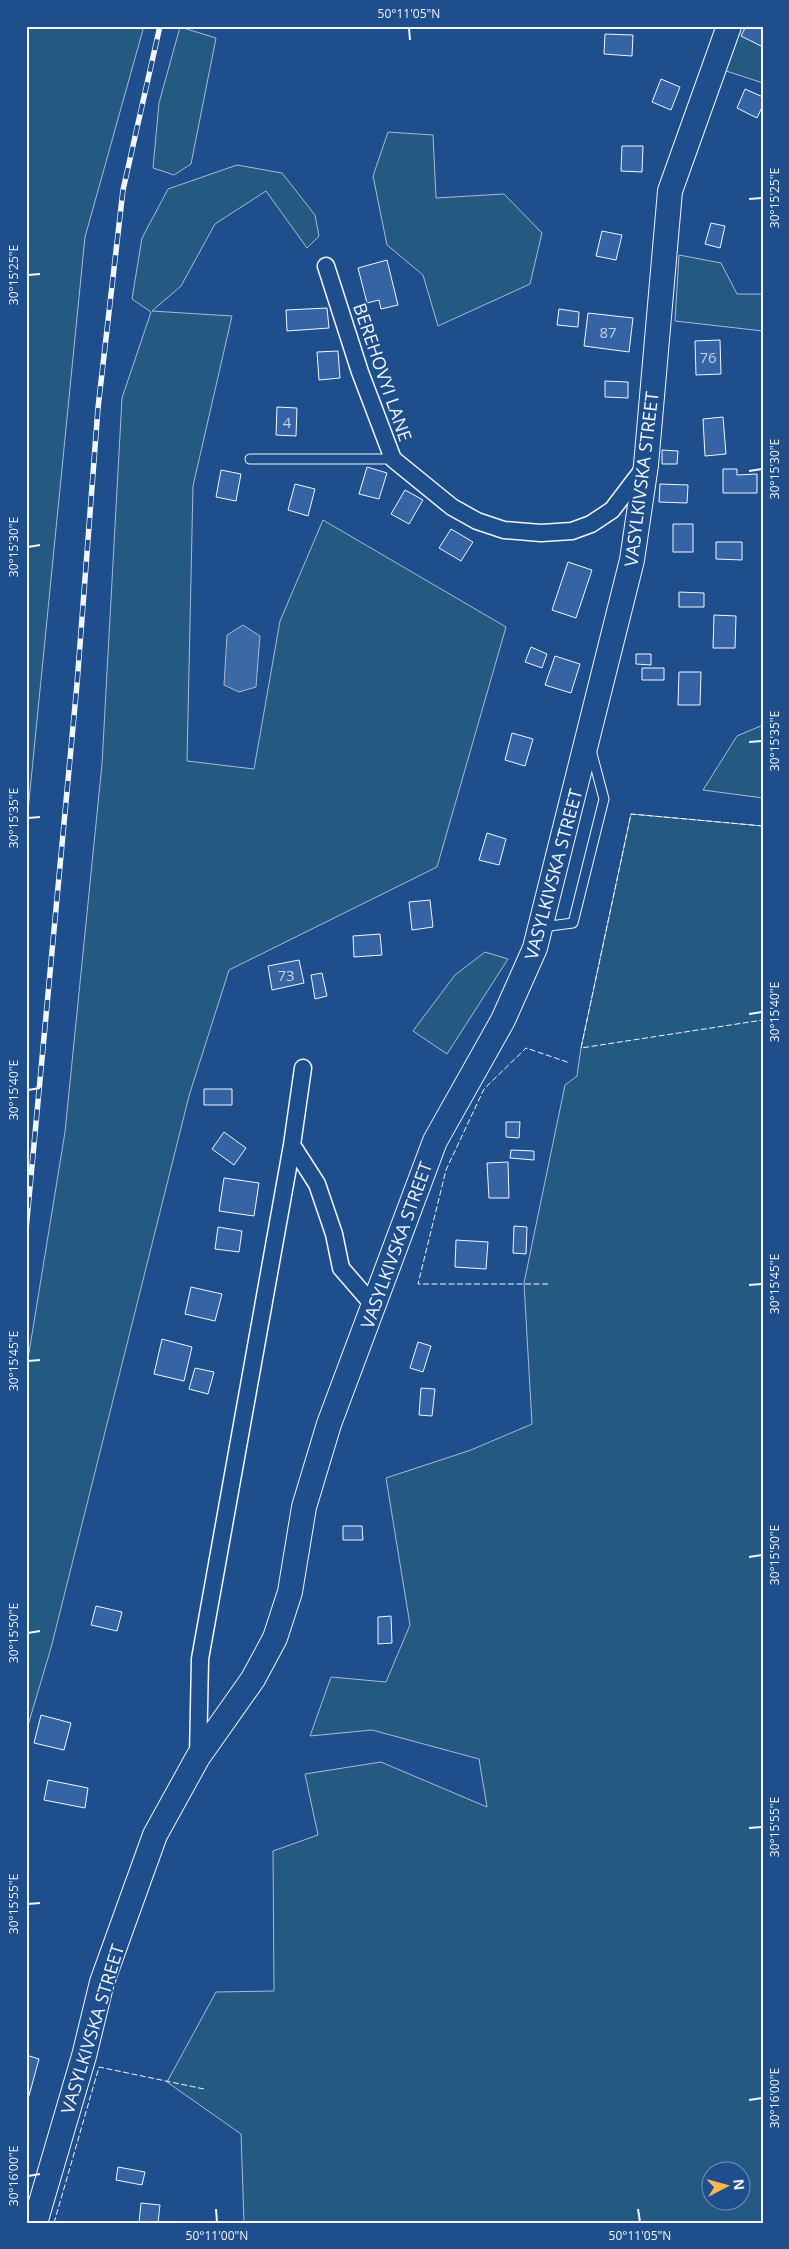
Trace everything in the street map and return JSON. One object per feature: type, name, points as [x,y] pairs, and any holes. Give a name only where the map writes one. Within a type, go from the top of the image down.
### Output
[{"type":"street","name":"VASYLKIVSKA STREET","points":[[35,2223],[84,2056],[102,1982],[155,1835],[198,1757],[253,1679],[275,1638],[290,1592],[304,1507],[329,1424],[435,1141],[503,1020],[535,948],[542,927],[632,560],[646,465],[670,191],[729,26]]},
{"type":"street","name":"BEREHOVYI LANE","points":[[326,266],[360,372],[393,460],[452,507],[477,521],[504,530],[541,533],[572,531],[612,510],[646,465]]},
{"type":"street","name":"VASYLKIVSKA STREET","points":[[198,1757],[200,1659],[292,1145],[303,1068]]},
{"type":"street","points":[[292,1145],[318,1184],[334,1234],[341,1268],[374,1306]]},
{"type":"lane","points":[[250,459],[393,460]]},
{"type":"shaded area","points":[[26,26],[144,26],[85,237],[26,831]]},
{"type":"shaded area","points":[[738,26],[763,26],[763,83],[720,69]]},
{"type":"shaded area","points":[[180,27],[216,38],[191,164],[174,175],[153,168],[159,103]]},
{"type":"shaded area","points":[[388,132],[433,135],[436,198],[504,194],[542,233],[530,284],[438,326],[423,275],[387,245],[373,176]]},
{"type":"shaded area","points":[[237,165],[282,173],[315,215],[319,236],[307,248],[266,191],[215,224],[181,286],[152,311],[232,316],[193,486],[187,761],[254,769],[280,621],[323,520],[506,627],[437,867],[229,970],[189,1096],[51,1648],[26,1732],[26,1371],[65,1132],[102,764],[122,398],[151,312],[132,299],[142,238],[168,189]]},
{"type":"shaded area","points":[[679,255],[721,263],[737,294],[763,294],[763,331],[675,321]]},
{"type":"shaded area","points":[[243,625],[260,636],[256,687],[239,692],[224,685],[227,635]]},
{"type":"shaded area","points":[[763,725],[763,798],[703,790],[737,736]]},
{"type":"shaded area","points":[[631,814],[763,826],[763,2223],[244,2223],[241,2134],[167,2082],[216,1992],[274,1991],[273,1851],[318,1835],[305,1774],[381,1762],[487,1807],[479,1759],[372,1730],[310,1736],[331,1677],[386,1682],[410,1625],[386,1478],[471,1450],[532,1424],[524,1283],[565,1085],[577,1076],[581,1048]]},
{"type":"shaded area","points":[[485,952],[508,959],[447,1054],[413,1031],[455,975]]},
{"type":"building","points":[[746,26],[763,26],[763,47],[741,36]]},
{"type":"building","points":[[605,34],[633,35],[632,56],[604,54]]},
{"type":"building","points":[[661,79],[680,87],[671,110],[652,102]]},
{"type":"building","points":[[745,89],[763,97],[763,105],[757,118],[737,108]]},
{"type":"building","points":[[622,146],[643,146],[642,172],[621,171]]},
{"type":"building","points":[[711,223],[725,226],[720,248],[705,244]]},
{"type":"building","points":[[602,231],[622,235],[616,260],[596,256]]},
{"type":"building","points":[[387,260],[398,305],[381,309],[379,300],[367,303],[358,268]]},
{"type":"building","points":[[327,308],[329,328],[287,331],[286,310]]},
{"type":"building","points":[[559,309],[579,312],[578,327],[557,325]]},
{"type":"building","points":[[588,313],[633,318],[629,352],[584,346]]},
{"type":"building","points":[[720,340],[721,374],[696,375],[695,341]]},
{"type":"building","points":[[338,351],[340,378],[319,380],[317,352]]},
{"type":"building","points":[[605,381],[628,382],[628,398],[605,397]]},
{"type":"building","points":[[277,407],[297,408],[296,436],[276,435]]},
{"type":"building","points":[[723,417],[726,454],[705,456],[703,419]]},
{"type":"building","points":[[662,450],[678,451],[677,464],[662,464]]},
{"type":"building","points":[[367,467],[387,473],[379,499],[359,494]]},
{"type":"building","points":[[723,469],[737,469],[737,475],[757,474],[757,493],[723,493]]},
{"type":"building","points":[[221,470],[241,474],[236,501],[216,497]]},
{"type":"building","points":[[295,484],[315,489],[308,516],[288,510]]},
{"type":"building","points":[[660,484],[688,485],[687,503],[659,502]]},
{"type":"building","points":[[405,490],[423,500],[409,524],[391,514]]},
{"type":"building","points":[[673,524],[693,524],[693,552],[673,552]]},
{"type":"building","points":[[451,529],[473,542],[461,561],[439,548]]},
{"type":"building","points":[[716,542],[742,542],[742,560],[716,559]]},
{"type":"building","points":[[568,562],[592,570],[576,618],[552,610]]},
{"type":"building","points":[[679,592],[704,593],[704,607],[679,607]]},
{"type":"building","points":[[714,615],[736,616],[735,648],[713,648]]},
{"type":"building","points":[[531,647],[547,654],[542,668],[525,662]]},
{"type":"building","points":[[636,654],[651,654],[651,665],[636,664]]},
{"type":"building","points":[[555,656],[580,664],[571,693],[545,685]]},
{"type":"building","points":[[642,668],[664,668],[664,680],[642,680]]},
{"type":"building","points":[[679,672],[701,672],[700,705],[678,705]]},
{"type":"building","points":[[512,733],[533,739],[525,766],[505,760]]},
{"type":"building","points":[[487,833],[506,839],[499,865],[479,860]]},
{"type":"building","points":[[430,900],[433,927],[412,930],[409,902]]},
{"type":"building","points":[[380,934],[382,955],[354,957],[353,936]]},
{"type":"building","points":[[299,960],[304,983],[272,990],[268,966]]},
{"type":"building","points":[[322,973],[327,996],[315,999],[311,975]]},
{"type":"building","points":[[204,1089],[232,1089],[232,1105],[204,1105]]},
{"type":"building","points":[[506,1122],[520,1122],[519,1138],[506,1137]]},
{"type":"building","points":[[224,1132],[246,1148],[234,1165],[212,1149]]},
{"type":"building","points":[[511,1150],[534,1151],[534,1160],[510,1158]]},
{"type":"building","points":[[508,1162],[509,1198],[489,1198],[487,1163]]},
{"type":"building","points":[[224,1178],[259,1183],[254,1216],[219,1211]]},
{"type":"building","points":[[514,1226],[527,1227],[526,1254],[513,1253]]},
{"type":"building","points":[[218,1227],[242,1231],[239,1252],[215,1249]]},
{"type":"building","points":[[456,1240],[488,1242],[486,1269],[455,1267]]},
{"type":"building","points":[[191,1287],[222,1294],[215,1321],[185,1314]]},
{"type":"building","points":[[162,1339],[192,1347],[184,1381],[154,1374]]},
{"type":"building","points":[[418,1342],[431,1346],[423,1372],[410,1368]]},
{"type":"building","points":[[195,1368],[214,1372],[208,1394],[189,1389]]},
{"type":"building","points":[[421,1388],[435,1389],[432,1416],[419,1415]]},
{"type":"building","points":[[343,1526],[362,1526],[363,1540],[343,1540]]},
{"type":"building","points":[[96,1606],[122,1612],[117,1631],[91,1625]]},
{"type":"building","points":[[391,1616],[392,1643],[378,1644],[378,1617]]},
{"type":"building","points":[[41,1715],[71,1723],[64,1750],[34,1743]]},
{"type":"building","points":[[48,1780],[88,1788],[85,1808],[44,1800]]},
{"type":"building","points":[[26,2055],[39,2059],[27,2103],[26,2103]]},
{"type":"building","points":[[118,2167],[145,2172],[142,2185],[116,2180]]},
{"type":"building","points":[[141,2203],[160,2205],[158,2223],[139,2223]]},
{"type":"railway","points":[[26,1230],[77,684],[98,408],[123,190],[160,26]]},
{"type":"fence","points":[[763,826],[631,814],[581,1048],[763,1020]]},
{"type":"fence","points":[[548,1284],[418,1284],[446,1170],[484,1089],[526,1048],[570,1063]]},
{"type":"fence","points":[[54,2223],[99,2067],[204,2089]]}]
